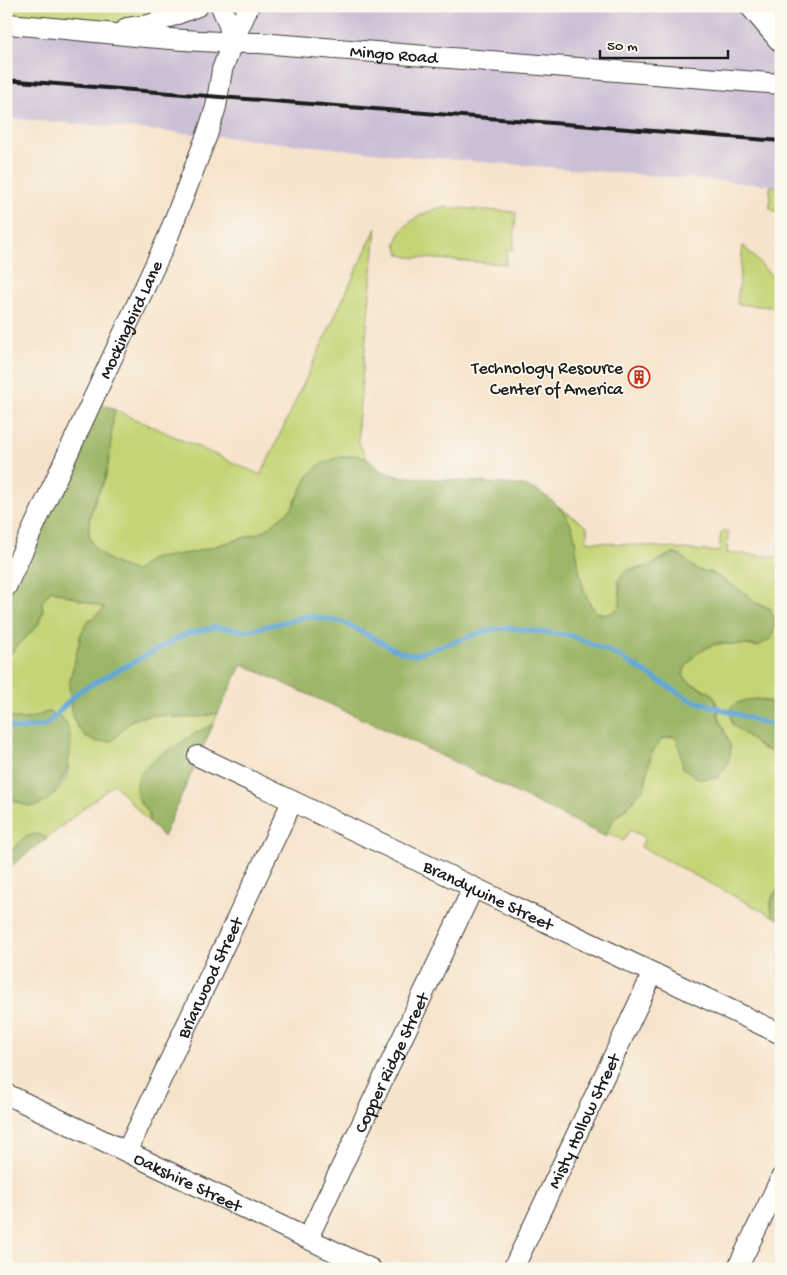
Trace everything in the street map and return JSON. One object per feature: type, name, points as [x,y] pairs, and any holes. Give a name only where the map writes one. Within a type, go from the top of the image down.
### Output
[{"type":"main road","points":[[758,12],[781,39]]},
{"type":"street","points":[[85,30],[109,30],[149,25],[198,6]]},
{"type":"street","points":[[221,6],[229,25],[232,43]]},
{"type":"street","name":"Mockingbird Lane","points":[[6,587],[168,237],[212,121],[222,70],[249,6]]},
{"type":"street","name":"Mingo Road","points":[[6,24],[85,30],[149,38],[260,43],[781,84]]},
{"type":"street","name":"Brandywine Street","points":[[198,756],[781,1034]]},
{"type":"street","name":"Briarwood Street","points":[[127,1151],[292,802]]},
{"type":"street","name":"Copper Ridge Street","points":[[308,1238],[473,888]]},
{"type":"street","name":"Misty Hollow Street","points":[[513,1269],[653,973]]},
{"type":"street","name":"Oakshire Street","points":[[6,1094],[371,1269]]},
{"type":"street","points":[[737,1269],[781,1178]]},
{"type":"shaded area","points":[[198,6],[781,6],[781,186],[409,156],[207,135],[6,118],[6,24]]},
{"type":"green space","points":[[6,6],[198,6],[149,25],[6,21]]},
{"type":"green space","points":[[770,186],[781,186],[781,213],[770,209]]},
{"type":"green space","points":[[442,207],[516,212],[513,250],[507,249],[506,264],[408,257],[399,254],[396,244],[399,236],[408,224],[428,212]]},
{"type":"green space","points":[[376,228],[358,425],[359,443],[367,459],[355,455],[337,458],[319,465],[308,476],[292,508],[263,532],[195,552],[151,559],[135,572],[120,566],[99,553],[89,536],[89,525],[91,512],[104,483],[115,410],[261,475]]},
{"type":"green space","points":[[743,245],[781,286],[781,308],[737,304]]},
{"type":"green space","points":[[94,400],[115,410],[108,466],[105,480],[91,511],[89,535],[99,552],[120,566],[135,572],[151,559],[195,552],[263,532],[292,508],[308,476],[319,465],[337,458],[355,455],[367,459],[380,470],[396,476],[519,485],[536,490],[552,500],[564,514],[573,530],[586,595],[591,606],[599,613],[609,614],[619,608],[620,581],[623,572],[650,566],[673,553],[681,556],[697,570],[710,572],[749,596],[755,603],[770,608],[776,622],[771,639],[758,646],[716,643],[696,654],[685,668],[683,676],[686,680],[714,696],[716,701],[718,716],[729,740],[730,747],[730,754],[724,769],[717,778],[699,779],[683,768],[678,741],[673,736],[662,739],[651,754],[644,789],[614,819],[604,836],[430,750],[242,664],[218,713],[181,718],[167,714],[142,717],[130,721],[112,741],[98,742],[85,736],[76,725],[71,709],[69,685],[81,634],[87,622],[105,608],[51,590],[42,602],[43,611],[38,625],[6,658],[6,587]]},
{"type":"green space","points":[[558,506],[587,527],[587,541],[719,552],[721,533],[724,530],[728,533],[727,553],[781,557],[781,705],[760,700],[749,700],[730,709],[732,724],[762,748],[781,755],[781,887],[775,893],[772,900],[772,916],[641,847],[645,837],[630,830],[624,841],[608,833],[606,837],[604,836],[614,819],[633,802],[646,781],[651,754],[662,739],[673,736],[678,741],[679,749],[721,722],[717,704],[712,695],[683,676],[687,663],[694,654],[703,648],[713,645],[758,646],[764,605],[755,603],[749,596],[711,572],[697,570],[681,556],[667,555],[650,566],[629,569],[618,579],[621,601],[619,608],[609,614],[596,612],[588,600],[583,587],[570,531]]},
{"type":"green space","points":[[51,590],[105,608],[87,622],[81,634],[69,685],[112,741],[128,723],[144,716],[158,715],[188,718],[218,713],[213,725],[187,739],[169,757],[139,802],[149,813],[149,822],[114,784],[47,838],[33,835],[28,836],[7,855],[6,798],[24,805],[50,797],[61,788],[66,779],[68,769],[68,748],[62,718],[48,712],[32,718],[22,719],[11,718],[6,715],[6,658],[38,625],[43,611],[42,602]]},
{"type":"green space","points":[[757,699],[781,705],[781,755],[762,748],[732,724],[730,709],[733,706],[742,701]]},
{"type":"green space","points":[[48,712],[61,717],[68,727],[70,753],[67,768],[55,793],[46,802],[35,806],[27,806],[6,798],[6,715],[11,718],[22,719],[32,718]]},
{"type":"green space","points":[[213,725],[163,837],[149,822],[149,813],[140,801],[136,791],[140,774],[155,759],[194,734]]},
{"type":"green space","points":[[37,834],[47,838],[6,870],[6,855],[15,849],[24,837]]},
{"type":"green space","points":[[781,887],[781,920],[772,916],[771,907],[773,896]]},
{"type":"waterway","points":[[6,725],[17,729],[42,726],[49,722],[79,691],[186,634],[216,627],[247,631],[308,616],[343,622],[398,651],[414,655],[490,630],[509,628],[573,636],[617,655],[689,699],[781,728]]},
{"type":"railway","points":[[6,80],[781,141]]},
{"type":"place","name":"Technology Resource Center of America","points":[[639,377]]}]
